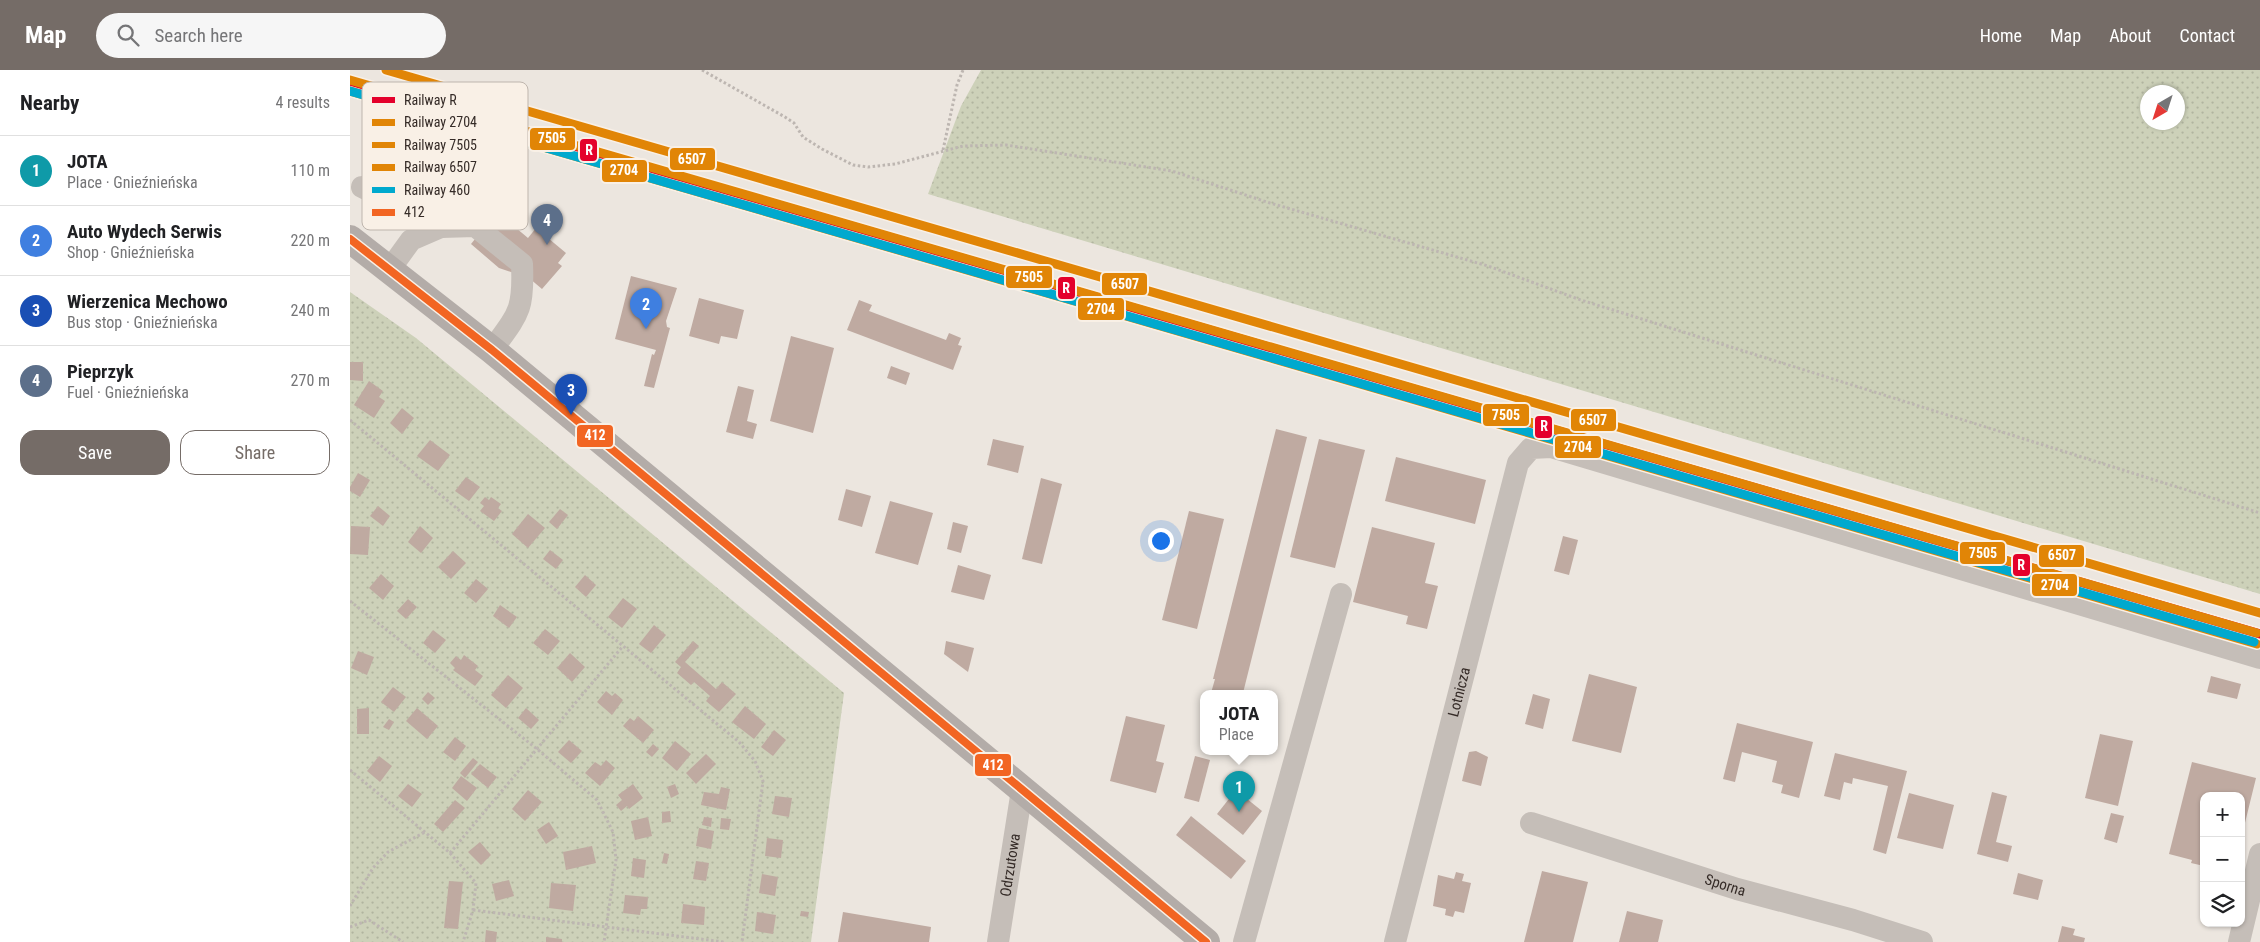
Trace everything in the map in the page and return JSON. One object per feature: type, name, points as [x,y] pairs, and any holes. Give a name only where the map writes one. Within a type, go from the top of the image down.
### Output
[{"type":"main road","points":[[350,240],[390,269],[492,350],[1206,942]]},
{"type":"street","points":[[390,269],[411,240],[434,230]]},
{"type":"street","points":[[480,230],[522,264],[523,294],[518,315],[492,350]]},
{"type":"street","name":"Lotnicza","points":[[1395,942],[1518,463],[1531,448],[1551,447],[2260,658]]},
{"type":"street","points":[[1244,942],[1341,594]]},
{"type":"street","name":"Odrzutowa","points":[[998,942],[1022,790]]},
{"type":"street","name":"Sporna","points":[[1531,823],[1736,889],[1853,920],[1922,942]]},
{"type":"street","points":[[2238,942],[2260,854]]},
{"type":"path","points":[[702,70],[785,116],[794,123],[803,137],[822,150],[853,164],[868,167],[895,164],[942,150],[963,146],[1006,145],[1172,171],[1270,203],[1488,266],[1578,299],[2260,513]]},
{"type":"path","points":[[942,150],[957,85],[963,70]]},
{"type":"path","points":[[350,420],[739,742],[754,762],[763,781],[742,942]]},
{"type":"path","points":[[350,601],[536,748],[597,800],[614,832],[616,860],[604,942]]},
{"type":"path","points":[[450,853],[623,646]]},
{"type":"path","points":[[350,770],[450,853],[476,882],[473,910],[463,942]]},
{"type":"path","points":[[350,906],[373,868],[388,852],[425,832]]},
{"type":"path","points":[[473,910],[724,942]]},
{"type":"path","points":[[350,926],[369,920],[404,942]]},
{"type":"green space","points":[[981,70],[2260,70],[2260,594],[928,194],[961,106]]},
{"type":"green space","points":[[350,292],[416,338],[844,693],[811,942],[350,942]]},
{"type":"building","points":[[536,228],[566,253],[558,263],[562,266],[542,289],[529,278],[499,268],[471,244],[482,230],[518,230],[528,238]]},
{"type":"building","points":[[631,276],[677,288],[666,321],[667,327],[670,328],[654,388],[644,386],[652,354],[654,355],[656,350],[615,339]]},
{"type":"building","points":[[699,298],[744,310],[737,339],[721,336],[719,344],[689,336]]},
{"type":"building","points":[[859,300],[872,305],[869,311],[946,340],[949,333],[961,338],[958,345],[962,346],[953,370],[847,330]]},
{"type":"building","points":[[791,336],[834,348],[813,433],[770,421]]},
{"type":"building","points":[[350,362],[363,362],[363,381],[350,380]]},
{"type":"building","points":[[891,366],[910,373],[906,385],[887,378]]},
{"type":"building","points":[[369,381],[383,391],[379,397],[385,401],[374,418],[354,405]]},
{"type":"building","points":[[738,386],[754,390],[747,421],[757,424],[753,439],[726,432]]},
{"type":"building","points":[[402,408],[414,418],[402,434],[390,423]]},
{"type":"building","points":[[1276,429],[1307,437],[1244,690],[1212,690],[1215,679],[1213,679]]},
{"type":"building","points":[[993,439],[1024,446],[1018,473],[987,465]]},
{"type":"building","points":[[1319,439],[1365,450],[1335,568],[1290,557]]},
{"type":"building","points":[[430,440],[450,455],[438,471],[417,456]]},
{"type":"building","points":[[1396,457],[1486,480],[1475,524],[1385,501]]},
{"type":"building","points":[[358,473],[370,480],[360,497],[350,491],[350,487]]},
{"type":"building","points":[[466,477],[480,487],[469,501],[455,491]]},
{"type":"building","points":[[1041,478],[1062,484],[1042,564],[1022,559]]},
{"type":"building","points":[[846,489],[871,496],[862,527],[838,520]]},
{"type":"building","points":[[485,497],[489,500],[491,497],[501,504],[498,508],[502,511],[494,521],[480,511],[484,506],[480,503]]},
{"type":"building","points":[[890,501],[933,513],[918,565],[875,553]]},
{"type":"building","points":[[378,506],[390,516],[383,526],[370,516]]},
{"type":"building","points":[[560,509],[568,515],[557,529],[549,522]]},
{"type":"building","points":[[1189,511],[1224,519],[1197,629],[1162,620]]},
{"type":"building","points":[[528,514],[545,528],[528,548],[512,534]]},
{"type":"building","points":[[953,522],[968,526],[961,553],[947,549]]},
{"type":"building","points":[[351,526],[370,527],[368,555],[350,554]]},
{"type":"building","points":[[420,526],[433,538],[421,553],[408,542]]},
{"type":"building","points":[[1372,527],[1435,543],[1425,583],[1438,586],[1427,629],[1406,624],[1408,616],[1353,602]]},
{"type":"building","points":[[1563,536],[1578,540],[1569,575],[1554,571]]},
{"type":"building","points":[[550,550],[563,560],[556,569],[543,559]]},
{"type":"building","points":[[453,551],[466,563],[451,579],[438,567]]},
{"type":"building","points":[[958,565],[991,575],[984,600],[951,592]]},
{"type":"building","points":[[381,574],[394,586],[383,600],[369,588]]},
{"type":"building","points":[[585,575],[596,585],[586,597],[575,587]]},
{"type":"building","points":[[476,579],[488,589],[476,603],[464,593]]},
{"type":"building","points":[[623,598],[637,609],[622,628],[608,617]]},
{"type":"building","points":[[408,599],[417,607],[406,619],[397,611]]},
{"type":"building","points":[[500,605],[517,617],[509,628],[493,616]]},
{"type":"building","points":[[654,625],[666,635],[651,653],[639,644]]},
{"type":"building","points":[[545,629],[560,641],[548,655],[533,643]]},
{"type":"building","points":[[433,630],[446,640],[435,653],[423,643]]},
{"type":"building","points":[[693,641],[699,646],[685,662],[716,689],[722,682],[736,694],[719,712],[706,701],[710,696],[694,682],[691,685],[677,673],[681,667],[675,662]]},
{"type":"building","points":[[946,641],[974,648],[968,672],[944,654]]},
{"type":"building","points":[[358,651],[374,657],[367,675],[351,668]]},
{"type":"building","points":[[570,653],[585,667],[572,682],[557,668]]},
{"type":"building","points":[[464,655],[478,666],[475,670],[483,676],[475,686],[453,670],[455,668],[450,663],[456,656],[461,660]]},
{"type":"building","points":[[1589,674],[1637,687],[1621,753],[1572,741]]},
{"type":"building","points":[[508,675],[523,688],[506,708],[491,695]]},
{"type":"building","points":[[2211,676],[2241,684],[2237,699],[2207,692]]},
{"type":"building","points":[[393,687],[406,697],[394,712],[381,702]]},
{"type":"building","points":[[606,691],[612,696],[615,693],[623,700],[612,715],[597,702]]},
{"type":"building","points":[[428,692],[435,698],[428,705],[422,699]]},
{"type":"building","points":[[1533,694],[1550,699],[1543,729],[1525,724]]},
{"type":"building","points":[[745,706],[766,724],[754,739],[732,722]]},
{"type":"building","points":[[369,708],[369,734],[357,734],[357,709]]},
{"type":"building","points":[[417,708],[438,726],[427,739],[406,721]]},
{"type":"building","points":[[526,708],[539,720],[531,729],[518,718]]},
{"type":"building","points":[[638,716],[654,730],[643,743],[623,726],[630,718],[634,721]]},
{"type":"building","points":[[1126,716],[1165,725],[1156,761],[1164,763],[1156,793],[1110,781]]},
{"type":"building","points":[[389,719],[394,722],[389,730],[383,727]]},
{"type":"building","points":[[1737,723],[1813,742],[1799,798],[1781,793],[1783,785],[1772,782],[1777,761],[1742,752],[1735,782],[1723,779]]},
{"type":"building","points":[[774,730],[786,740],[773,756],[761,747]]},
{"type":"building","points":[[2100,734],[2133,741],[2118,806],[2085,798]]},
{"type":"building","points":[[455,737],[466,746],[455,761],[443,752]]},
{"type":"building","points":[[569,740],[582,751],[571,763],[558,752]]},
{"type":"building","points":[[675,741],[691,754],[677,771],[662,758]]},
{"type":"building","points":[[653,744],[659,749],[652,757],[646,752]]},
{"type":"building","points":[[1476,751],[1488,757],[1481,786],[1462,781],[1469,752]]},
{"type":"building","points":[[1835,753],[1907,771],[1886,854],[1873,850],[1888,786],[1853,778],[1852,784],[1844,782],[1840,800],[1824,796]]},
{"type":"building","points":[[706,754],[716,764],[696,784],[686,773]]},
{"type":"building","points":[[379,756],[392,766],[380,782],[367,771]]},
{"type":"building","points":[[1195,756],[1210,760],[1199,802],[1184,798]]},
{"type":"building","points":[[473,758],[478,762],[465,778],[460,773]]},
{"type":"building","points":[[606,760],[615,768],[600,786],[585,773],[595,762],[601,766]]},
{"type":"building","points":[[2192,762],[2256,778],[2245,823],[2245,792],[2200,792],[2200,865],[2191,863],[2192,860],[2169,854]]},
{"type":"building","points":[[480,764],[497,777],[488,788],[471,774]]},
{"type":"building","points":[[461,776],[477,788],[467,801],[452,788]]},
{"type":"building","points":[[408,784],[422,794],[412,807],[398,796]]},
{"type":"building","points":[[633,784],[643,798],[629,809],[627,806],[621,811],[616,805],[622,800],[618,795]]},
{"type":"building","points":[[675,784],[679,794],[671,798],[667,787]]},
{"type":"building","points":[[721,787],[730,789],[726,810],[701,805],[704,792],[719,794]]},
{"type":"building","points":[[528,790],[542,802],[525,821],[512,809]]},
{"type":"building","points":[[1236,790],[1262,811],[1243,835],[1217,814]]},
{"type":"building","points":[[1992,792],[2007,796],[1996,842],[2012,846],[2008,862],[1977,854]]},
{"type":"building","points":[[1909,793],[1954,805],[1943,849],[1897,838]]},
{"type":"building","points":[[775,796],[792,798],[789,817],[772,814]]},
{"type":"building","points":[[455,800],[465,808],[443,832],[434,824]]},
{"type":"building","points":[[670,811],[671,822],[662,823],[662,812]]},
{"type":"building","points":[[2111,813],[2124,816],[2117,843],[2104,839]]},
{"type":"building","points":[[1191,816],[1246,861],[1231,879],[1176,835]]},
{"type":"building","points":[[648,817],[652,836],[635,840],[631,821]]},
{"type":"building","points":[[704,817],[712,818],[711,827],[702,825]]},
{"type":"building","points":[[721,818],[731,819],[729,830],[720,829]]},
{"type":"building","points":[[549,822],[558,836],[546,844],[537,830]]},
{"type":"building","points":[[699,828],[714,831],[711,849],[696,846]]},
{"type":"building","points":[[767,838],[783,840],[781,858],[765,856]]},
{"type":"building","points":[[480,842],[491,855],[481,865],[468,852]]},
{"type":"building","points":[[592,846],[596,863],[566,870],[563,852]]},
{"type":"building","points":[[664,853],[669,854],[667,864],[662,863]]},
{"type":"building","points":[[633,858],[646,860],[644,878],[631,876]]},
{"type":"building","points":[[696,861],[709,863],[706,881],[693,879]]},
{"type":"building","points":[[1542,871],[1588,882],[1573,942],[1524,942]]},
{"type":"building","points":[[1456,872],[1464,874],[1462,881],[1471,883],[1464,913],[1455,911],[1453,917],[1445,915],[1446,909],[1433,906],[1438,875],[1454,879]]},
{"type":"building","points":[[2018,873],[2043,880],[2038,900],[2013,894]]},
{"type":"building","points":[[762,874],[778,877],[775,896],[759,893]]},
{"type":"building","points":[[509,880],[514,896],[496,901],[492,884]]},
{"type":"building","points":[[449,881],[463,882],[458,929],[444,928]]},
{"type":"building","points":[[551,883],[576,885],[573,911],[549,908]]},
{"type":"building","points":[[625,895],[648,897],[647,909],[641,909],[640,915],[623,913]]},
{"type":"building","points":[[683,904],[705,907],[704,925],[681,923]]},
{"type":"building","points":[[801,911],[809,912],[808,917],[800,916]]},
{"type":"building","points":[[1627,911],[1663,920],[1658,942],[1619,942]]},
{"type":"building","points":[[757,912],[776,915],[773,934],[755,931]]},
{"type":"building","points":[[843,912],[931,927],[929,942],[838,942]]},
{"type":"building","points":[[2062,926],[2075,929],[2073,935],[2085,938],[2084,942],[2058,942]]},
{"type":"building","points":[[486,930],[497,932],[496,942],[485,942]]},
{"type":"building","points":[[546,937],[562,939],[562,942],[546,942]]},
{"type":"rail line","name":"6507","points":[[386,70],[427,82]]},
{"type":"rail line","name":"7505","points":[[350,80],[362,83]]},
{"type":"rail line","name":"R","points":[[350,81],[362,84]]},
{"type":"rail line","name":"2704","points":[[350,91],[362,94]]},
{"type":"rail line","name":"460","points":[[350,91],[362,94]]},
{"type":"rail line","name":"6507","points":[[528,111],[2260,613]]},
{"type":"rail line","name":"7505","points":[[528,132],[2257,633]]},
{"type":"rail line","name":"R","points":[[528,133],[2260,634]]},
{"type":"rail line","name":"2704","points":[[528,143],[2257,644]]},
{"type":"rail line","name":"460","points":[[528,143],[2254,642]]},
{"type":"transit line","name":"412","points":[[350,239],[492,350],[1206,942]]},
{"type":"place","name":"Pieprzyk","points":[[547,245]]},
{"type":"place","name":"Auto Wydech Serwis","points":[[646,329]]},
{"type":"place","name":"Wierzenica Mechowo","points":[[571,415]]},
{"type":"place","name":"JOTA","points":[[1239,812]]}]
